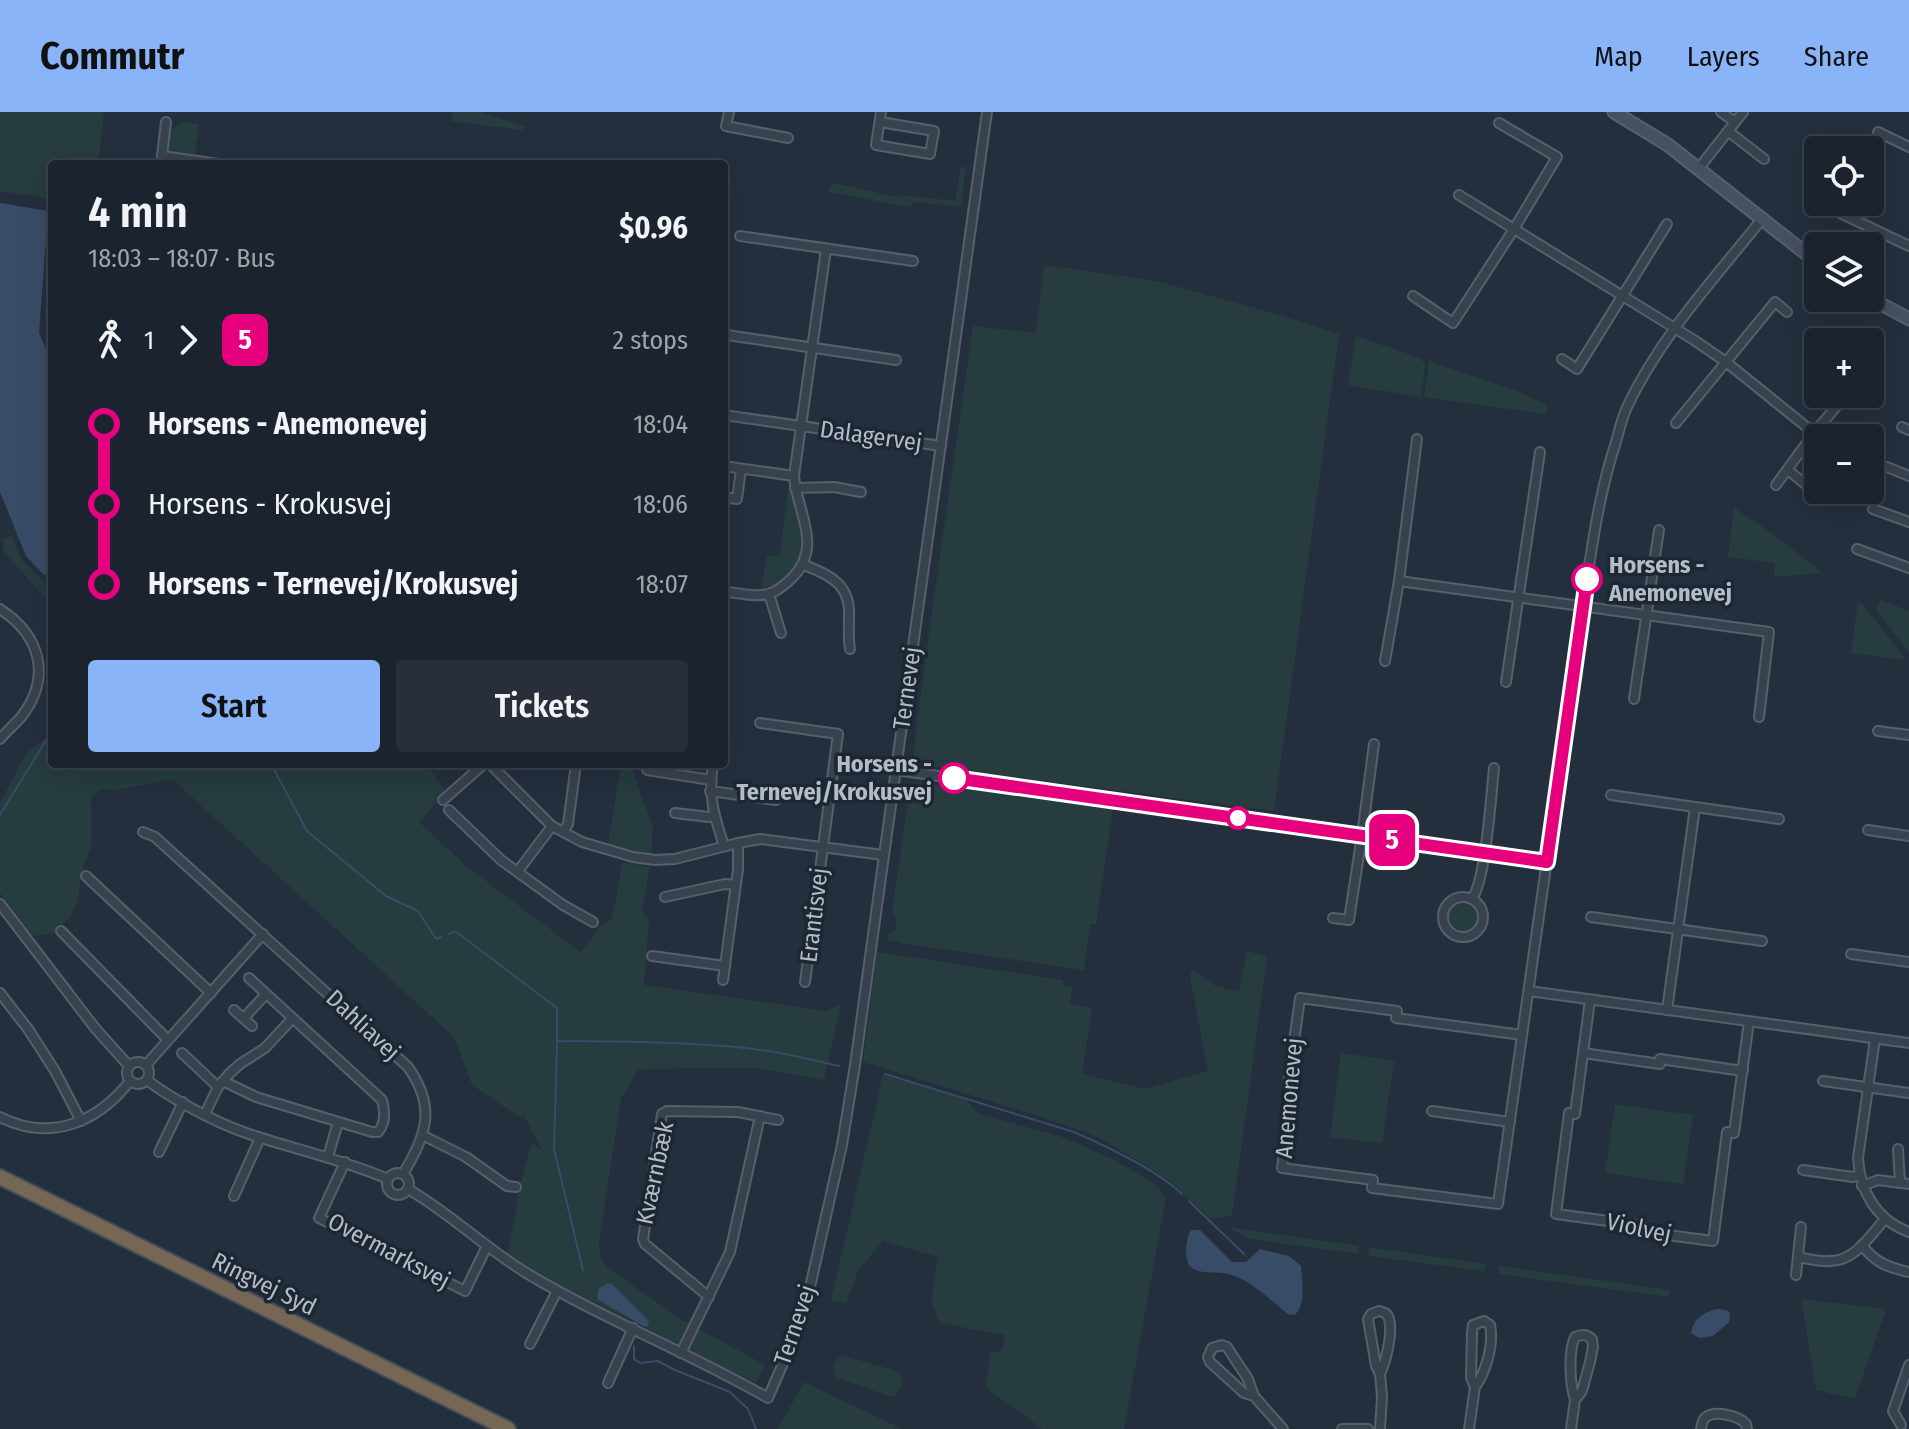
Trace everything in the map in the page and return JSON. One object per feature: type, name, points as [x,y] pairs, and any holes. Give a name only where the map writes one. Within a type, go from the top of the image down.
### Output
[{"type":"highway","name":"Ringvej Syd","points":[[0,1177],[508,1429]]},
{"type":"street","points":[[729,112],[726,126],[788,138]]},
{"type":"street","name":"Ternevej","points":[[681,1353],[768,1398],[806,1305],[842,1145],[855,1065],[987,112]]},
{"type":"street","points":[[1614,112],[1668,145],[1804,252]]},
{"type":"street","points":[[1721,112],[1735,122]]},
{"type":"street","points":[[1699,168],[1743,112]]},
{"type":"street","points":[[880,117],[934,131],[930,154],[876,145],[880,117]]},
{"type":"street","points":[[166,122],[162,156],[190,160]]},
{"type":"street","points":[[1413,296],[1453,323],[1557,157],[1499,123]]},
{"type":"street","points":[[1728,131],[1764,159]]},
{"type":"street","points":[[1878,132],[1909,147]]},
{"type":"street","points":[[1459,195],[1675,328],[1726,362],[1804,425]]},
{"type":"street","points":[[1846,216],[1909,246]]},
{"type":"street","name":"Anemonevej","points":[[1522,1035],[1396,1018],[1397,1011],[1300,998],[1288,1085],[1293,1086],[1282,1168],[1373,1180],[1372,1188],[1498,1204],[1601,494],[1626,410],[1649,367],[1675,328],[1762,219]]},
{"type":"street","points":[[1562,359],[1577,369],[1667,224]]},
{"type":"street","points":[[740,236],[913,261]]},
{"type":"street","name":"Dalagervej","points":[[804,565],[808,535],[794,476],[826,249]]},
{"type":"street","points":[[1676,423],[1775,302],[1787,312]]},
{"type":"street","points":[[1884,306],[1909,319]]},
{"type":"street","points":[[728,335],[896,360]]},
{"type":"street","points":[[1822,424],[1835,408]]},
{"type":"street","name":"Dalagervej","points":[[728,416],[941,446]]},
{"type":"street","points":[[1385,661],[1399,581],[1417,439]]},
{"type":"street","points":[[1776,485],[1804,447]]},
{"type":"street","points":[[1506,682],[1540,452]]},
{"type":"street","points":[[728,467],[794,476]]},
{"type":"street","points":[[1887,467],[1909,476]]},
{"type":"street","points":[[728,498],[737,499],[741,469]]},
{"type":"street","points":[[1788,470],[1804,483]]},
{"type":"street","points":[[795,488],[834,487],[861,492]]},
{"type":"street","points":[[1873,509],[1909,522]]},
{"type":"street","points":[[1634,699],[1659,530]]},
{"type":"street","points":[[1857,549],[1909,568]]},
{"type":"street","points":[[728,592],[769,594],[789,581],[804,565],[827,574],[844,591],[849,606],[850,649]]},
{"type":"street","points":[[1399,581],[1769,632],[1759,717]]},
{"type":"street","points":[[769,594],[781,633]]},
{"type":"street","points":[[0,609],[26,631],[38,655],[35,689],[29,704],[0,739]]},
{"type":"street","name":"Erantisvej","points":[[760,723],[838,734],[805,982]]},
{"type":"street","points":[[1878,731],[1909,735]]},
{"type":"street","points":[[1333,918],[1349,920],[1374,744]]},
{"type":"street","points":[[443,800],[479,768]]},
{"type":"street","name":"Erantisvej","points":[[494,768],[552,826],[582,842],[633,857],[675,859],[760,839],[883,855]]},
{"type":"street","points":[[563,832],[568,824],[575,768]]},
{"type":"street","points":[[712,768],[710,791],[724,846]]},
{"type":"street","points":[[1472,899],[1477,892],[1484,853],[1494,768]]},
{"type":"street","points":[[647,770],[711,780]]},
{"type":"street","points":[[896,770],[1547,862]]},
{"type":"street","points":[[710,791],[776,800]]},
{"type":"street","points":[[1611,795],[1779,819]]},
{"type":"street","points":[[1667,1010],[1695,807]]},
{"type":"street","points":[[449,810],[486,848],[563,905],[593,922]]},
{"type":"street","points":[[675,813],[714,816]]},
{"type":"street","points":[[518,871],[552,826]]},
{"type":"street","points":[[1868,830],[1909,836]]},
{"type":"street","name":"Dahliavej","points":[[143,832],[155,837],[408,1067],[423,1094],[424,1136],[403,1174]]},
{"type":"street","points":[[723,980],[738,843]]},
{"type":"street","points":[[86,876],[211,993]]},
{"type":"street","points":[[665,897],[725,884],[735,885]]},
{"type":"street","points":[[1459,897],[1472,899],[1484,915],[1480,929],[1469,937],[1455,936],[1445,927],[1444,908],[1459,897]]},
{"type":"street","points":[[0,904],[95,1028],[129,1066]]},
{"type":"street","points":[[1591,917],[1762,941]]},
{"type":"street","points":[[61,931],[168,1040]]},
{"type":"street","points":[[146,1065],[263,934]]},
{"type":"street","points":[[1851,954],[1909,962]]},
{"type":"street","points":[[652,956],[725,966]]},
{"type":"street","points":[[182,1053],[220,1084],[378,1132],[384,1121],[382,1100],[249,978]]},
{"type":"street","points":[[1529,991],[1909,1043]]},
{"type":"street","points":[[0,993],[55,1071],[81,1121]]},
{"type":"street","points":[[244,1018],[266,994]]},
{"type":"street","name":"Violvej","points":[[1590,1000],[1575,1114],[1569,1113],[1556,1214],[1638,1225],[1637,1231],[1713,1241],[1727,1132],[1734,1133],[1749,1021]]},
{"type":"street","points":[[234,1010],[252,1026]]},
{"type":"street","points":[[205,1114],[220,1084],[240,1064],[265,1048],[292,1019]]},
{"type":"street","points":[[1875,1039],[1858,1158],[1859,1175],[1872,1203],[1885,1219],[1909,1232]]},
{"type":"street","points":[[1583,1053],[1660,1064],[1660,1059],[1743,1071]]},
{"type":"street","points":[[137,1062],[146,1065],[150,1072],[147,1080],[139,1085],[130,1081],[127,1074],[129,1066],[137,1062]]},
{"type":"street","points":[[147,1080],[227,1125],[260,1138],[345,1162],[388,1179]]},
{"type":"street","points":[[0,1117],[36,1128],[59,1128],[81,1121],[105,1107],[130,1081]]},
{"type":"street","points":[[1823,1081],[1909,1093]]},
{"type":"street","points":[[159,1152],[183,1102]]},
{"type":"street","name":"Kværnbæk","points":[[709,1297],[645,1244],[643,1239],[662,1114],[667,1111],[738,1112],[778,1120]]},
{"type":"street","points":[[1432,1111],[1510,1122]]},
{"type":"street","points":[[408,1189],[524,1272],[681,1353],[730,1252],[760,1116]]},
{"type":"street","points":[[328,1157],[338,1122]]},
{"type":"street","points":[[424,1136],[466,1157],[507,1186],[516,1187]]},
{"type":"street","points":[[234,1196],[260,1138]]},
{"type":"street","points":[[1862,1186],[1878,1180],[1904,1184],[1898,1149]]},
{"type":"street","name":"Overmarksvej","points":[[345,1162],[319,1218],[465,1291],[487,1246]]},
{"type":"street","points":[[1803,1170],[1853,1177],[1859,1175]]},
{"type":"street","points":[[393,1174],[403,1174],[409,1182],[408,1189],[402,1194],[391,1193],[387,1186],[388,1179],[393,1174]]},
{"type":"street","points":[[1798,1257],[1829,1262],[1846,1258],[1885,1219]]},
{"type":"street","points":[[1796,1275],[1801,1227]]},
{"type":"street","points":[[1862,1245],[1877,1261],[1909,1272]]},
{"type":"street","points":[[530,1344],[557,1291]]},
{"type":"street","points":[[1380,1374],[1388,1344],[1390,1320],[1379,1311],[1368,1319],[1380,1374],[1380,1429]]},
{"type":"street","points":[[1469,1429],[1475,1387],[1482,1378],[1491,1341],[1490,1325],[1484,1321],[1473,1325],[1471,1378],[1475,1387]]},
{"type":"street","points":[[608,1383],[633,1328]]},
{"type":"street","points":[[1571,1429],[1575,1400],[1572,1389],[1572,1344],[1575,1337],[1581,1334],[1592,1339],[1593,1347],[1582,1391],[1575,1400]]},
{"type":"street","points":[[1254,1396],[1244,1393],[1210,1362],[1208,1357],[1212,1348],[1227,1347],[1248,1379],[1254,1396],[1283,1429]]},
{"type":"street","points":[[1901,1425],[1893,1411],[1909,1365]]},
{"type":"street","points":[[1701,1429],[1705,1417],[1712,1415],[1740,1417],[1747,1429]]},
{"type":"street","points":[[1342,1429],[1368,1429]]},
{"type":"green space","points":[[0,112],[104,112],[98,160],[48,160],[48,198],[0,191]]},
{"type":"green space","points":[[453,112],[480,112],[528,127],[521,130],[451,121]]},
{"type":"green space","points":[[182,122],[199,124],[195,155],[169,152],[169,132]]},
{"type":"green space","points":[[961,167],[966,167],[961,207],[916,202],[908,207],[829,192],[834,183],[896,197],[902,195],[955,201]]},
{"type":"green space","points":[[1044,265],[1156,281],[1339,334],[1274,811],[912,764],[973,326],[1036,333]]},
{"type":"green space","points":[[1356,336],[1420,358],[1425,364],[1421,397],[1348,385]]},
{"type":"green space","points":[[1429,361],[1517,391],[1547,405],[1546,414],[1424,397]]},
{"type":"green space","points":[[789,482],[804,537],[802,556],[780,583],[761,589],[767,556],[780,555]]},
{"type":"green space","points":[[1734,508],[1823,573],[1774,577],[1775,563],[1728,557]]},
{"type":"green space","points":[[12,536],[21,558],[48,587],[48,600],[3,550],[3,539]]},
{"type":"green space","points":[[1880,600],[1909,611],[1909,653],[1876,610]]},
{"type":"green space","points":[[1858,601],[1865,607],[1906,660],[1851,653]]},
{"type":"green space","points":[[48,737],[48,768],[416,768],[431,771],[446,792],[419,822],[465,865],[581,952],[603,923],[611,920],[622,862],[650,867],[642,911],[649,921],[644,985],[827,1011],[841,1003],[824,1080],[757,1068],[639,1069],[621,1098],[599,1242],[600,1256],[608,1268],[679,1318],[765,1365],[756,1383],[543,1277],[506,1252],[532,1143],[542,1150],[523,1114],[521,1118],[472,1085],[454,1037],[172,779],[117,790],[101,789],[91,798],[91,846],[81,874],[78,902],[70,917],[54,933],[32,936],[0,893],[0,803],[27,752]]},
{"type":"green space","points":[[620,768],[631,768],[653,827],[651,855],[637,855],[608,844]]},
{"type":"green space","points":[[911,782],[922,782],[922,795],[927,795],[928,784],[1113,808],[1096,924],[1090,924],[1084,970],[889,941],[888,935],[896,930],[892,911]]},
{"type":"green space","points":[[1463,900],[1475,905],[1480,917],[1475,929],[1463,934],[1451,929],[1446,917],[1451,905]]},
{"type":"green space","points":[[1247,951],[1267,957],[1232,1216],[1210,1218],[1166,1178],[1100,1138],[863,1062],[877,952],[1063,980],[1063,986],[1072,987],[1070,1004],[1092,1008],[1082,1074],[1145,1089],[1208,1071],[1190,977],[1192,969],[1216,986],[1239,992]]},
{"type":"green space","points":[[1341,1053],[1394,1061],[1382,1143],[1330,1137]]},
{"type":"green space","points":[[883,1075],[965,1098],[977,1113],[1065,1138],[1115,1160],[1156,1185],[1166,1197],[1124,1429],[1042,1429],[985,1387],[991,1351],[1003,1349],[1005,1335],[939,1323],[931,1301],[938,1257],[883,1241],[858,1271],[846,1304],[831,1300]]},
{"type":"green space","points":[[1615,1104],[1693,1115],[1683,1184],[1605,1173]]},
{"type":"green space","points":[[1227,1227],[1359,1246],[1359,1254],[1250,1239]]},
{"type":"green space","points":[[1368,1247],[1486,1264],[1484,1271],[1369,1256]]},
{"type":"green space","points":[[1499,1266],[1670,1290],[1669,1297],[1499,1274]]},
{"type":"green space","points":[[1801,1299],[1886,1309],[1855,1399],[1816,1390]]},
{"type":"green space","points":[[841,1356],[896,1371],[901,1380],[899,1390],[894,1396],[889,1396],[837,1378],[834,1366]]},
{"type":"green space","points":[[804,1382],[902,1429],[778,1429]]},
{"type":"water","points":[[0,203],[48,211],[39,333],[48,354],[48,573],[44,575],[26,556],[0,492]]},
{"type":"water","points":[[1191,1230],[1200,1230],[1232,1262],[1246,1262],[1260,1249],[1289,1256],[1301,1266],[1302,1299],[1295,1315],[1288,1314],[1237,1277],[1191,1267],[1186,1249]]},
{"type":"water","points":[[608,1283],[649,1321],[648,1326],[597,1299],[598,1289]]},
{"type":"water","points":[[1717,1309],[1730,1313],[1729,1322],[1713,1336],[1699,1338],[1691,1333],[1700,1317]]},
{"type":"waterway","points":[[0,815],[48,737]]},
{"type":"waterway","points":[[273,768],[307,831],[386,896],[418,911],[436,939],[441,937]]},
{"type":"waterway","points":[[449,934],[455,931],[557,1008],[557,1041],[736,1047],[839,1066]]},
{"type":"waterway","points":[[557,1043],[554,1149],[583,1270]]},
{"type":"waterway","points":[[885,1074],[1074,1132],[1116,1151],[1182,1194]]},
{"type":"waterway","points":[[1189,1201],[1244,1254]]},
{"type":"waterway","points":[[634,1346],[634,1359],[640,1363],[658,1361],[730,1392],[748,1409],[756,1429]]},
{"type":"bus line","name":"5","points":[[954,778],[1547,862],[1587,579]]},
{"type":"place","name":"Horsens - Anemonevej","points":[[1587,579]]},
{"type":"place","name":"Horsens - Ternevej/Krokusvej","points":[[954,778]]}]
